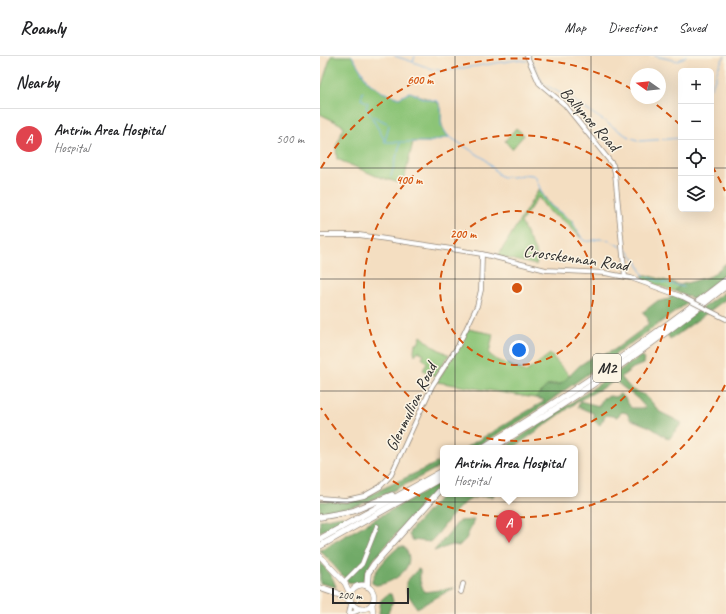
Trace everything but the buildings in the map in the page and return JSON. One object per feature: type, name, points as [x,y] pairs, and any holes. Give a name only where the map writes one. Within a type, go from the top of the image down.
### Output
[{"type":"highway","name":"M2","points":[[487,445],[543,411],[613,364],[726,280]]},
{"type":"highway","name":"M2","points":[[497,445],[596,382],[647,346],[726,286]]},
{"type":"highway","points":[[320,539],[440,473]]},
{"type":"highway","points":[[320,517],[368,506],[436,475]]},
{"type":"highway","points":[[320,546],[440,479]]},
{"type":"highway","points":[[367,586],[368,574],[374,564],[440,490]]},
{"type":"highway","points":[[320,588],[343,596],[351,602]]},
{"type":"main road","points":[[320,556],[345,582],[350,594],[351,602],[355,608],[364,609],[372,613],[373,593],[367,586],[356,586],[345,582]]},
{"type":"main road","points":[[350,594],[356,586]]},
{"type":"main road","points":[[364,609],[372,604]]},
{"type":"street","name":"Ballynoe Road","points":[[527,56],[539,83],[565,105],[613,165],[625,277]]},
{"type":"street","name":"Crosskennan Road","points":[[320,235],[359,235],[482,254],[546,270],[605,273],[625,277],[684,297],[726,319]]},
{"type":"street","name":"Glenmullion Road","points":[[320,498],[346,500],[364,496],[380,487],[391,475],[432,386],[458,346],[477,306],[481,290],[482,254]]},
{"type":"street","points":[[345,582],[362,564],[377,526]]},
{"type":"street","points":[[461,592],[463,584]]},
{"type":"street","points":[[351,602],[349,614],[364,609]]},
{"type":"green space","points":[[331,56],[352,56],[368,82],[382,92],[399,98],[410,92],[439,103],[442,111],[443,127],[449,137],[429,142],[413,142],[403,184],[376,176],[337,159],[336,147],[344,126],[320,114],[320,90]]},
{"type":"green space","points":[[516,128],[524,135],[512,149],[505,141]]},
{"type":"green space","points":[[539,189],[551,206],[572,221],[581,238],[565,222],[549,212],[538,197],[521,222],[538,257],[536,265],[498,256]]},
{"type":"green space","points":[[726,263],[726,274],[694,299],[677,292],[676,290],[680,285],[711,276]]},
{"type":"green space","points":[[643,275],[680,285],[676,290],[677,292],[643,280]]},
{"type":"green space","points":[[726,291],[726,299],[670,340],[667,333]]},
{"type":"green space","points":[[673,294],[689,302],[530,415],[479,445],[470,445],[543,402],[544,400],[535,398],[547,386],[561,384],[579,366],[598,353],[603,355],[614,350],[648,325],[648,319],[643,312],[656,302],[669,299]]},
{"type":"green space","points":[[468,329],[493,334],[489,354],[497,360],[526,372],[550,354],[569,375],[565,382],[547,386],[535,398],[437,382]]},
{"type":"green space","points":[[421,336],[434,347],[449,355],[435,376],[423,370],[427,363],[422,358],[424,354],[418,351],[415,355],[415,343],[418,344]]},
{"type":"green space","points":[[641,356],[644,358],[643,364],[633,368],[621,377],[632,390],[643,394],[649,399],[660,412],[682,423],[669,439],[650,427],[630,419],[627,413],[622,412],[617,417],[606,415],[600,425],[594,421],[593,413],[578,407],[580,401],[599,406],[603,398],[610,396],[615,397],[620,394],[625,398],[631,408],[646,408],[638,399],[615,381],[580,400],[517,445],[508,445]]},
{"type":"green space","points":[[440,461],[440,467],[368,502],[336,511],[320,513],[320,501],[347,502],[363,498]]},
{"type":"green space","points":[[440,483],[375,558],[366,571],[363,582],[348,582],[320,550]]},
{"type":"green space","points":[[440,497],[478,497],[472,499],[456,510],[430,542],[412,540],[409,535],[410,531]]},
{"type":"green space","points":[[342,516],[346,518],[320,532],[320,520]]},
{"type":"green space","points":[[474,520],[466,539],[459,546],[452,545],[434,551],[459,521]]},
{"type":"green space","points":[[399,547],[404,547],[408,554],[409,561],[407,567],[397,578],[383,584],[376,585],[372,583],[374,575],[386,558]]},
{"type":"green space","points":[[320,561],[333,579],[336,587],[320,583]]},
{"type":"green space","points":[[418,569],[420,570],[420,581],[424,592],[454,588],[417,608],[407,593],[406,582]]},
{"type":"green space","points":[[388,594],[391,594],[393,601],[388,613],[379,614],[381,600]]},
{"type":"waterway","points":[[352,56],[368,82],[382,92],[399,98],[410,92],[426,99],[438,101],[441,109],[441,125],[448,136],[485,159],[500,176],[535,176],[544,198],[551,206],[571,220],[583,240],[589,241],[605,239],[621,247]]},
{"type":"waterway","points":[[395,56],[413,62]]},
{"type":"waterway","points":[[415,56],[413,62],[432,69],[444,71],[516,60],[527,61]]},
{"type":"waterway","points":[[655,56],[678,61],[686,56]]},
{"type":"waterway","points":[[714,82],[720,63],[725,56]]},
{"type":"waterway","points":[[532,61],[542,82],[547,86],[571,99],[627,136],[640,141],[678,138]]},
{"type":"waterway","points":[[363,92],[361,99],[368,103],[366,107],[385,141]]},
{"type":"waterway","points":[[373,116],[387,123]]},
{"type":"waterway","points":[[385,141],[389,125]]},
{"type":"waterway","points":[[385,142],[429,142],[449,137]]},
{"type":"waterway","points":[[398,152],[400,143]]},
{"type":"waterway","points":[[391,177],[397,154]]},
{"type":"waterway","points":[[625,248],[637,261],[643,275],[661,282],[684,287]]},
{"type":"place","name":"Antrim Area Hospital","points":[[509,543]]}]
